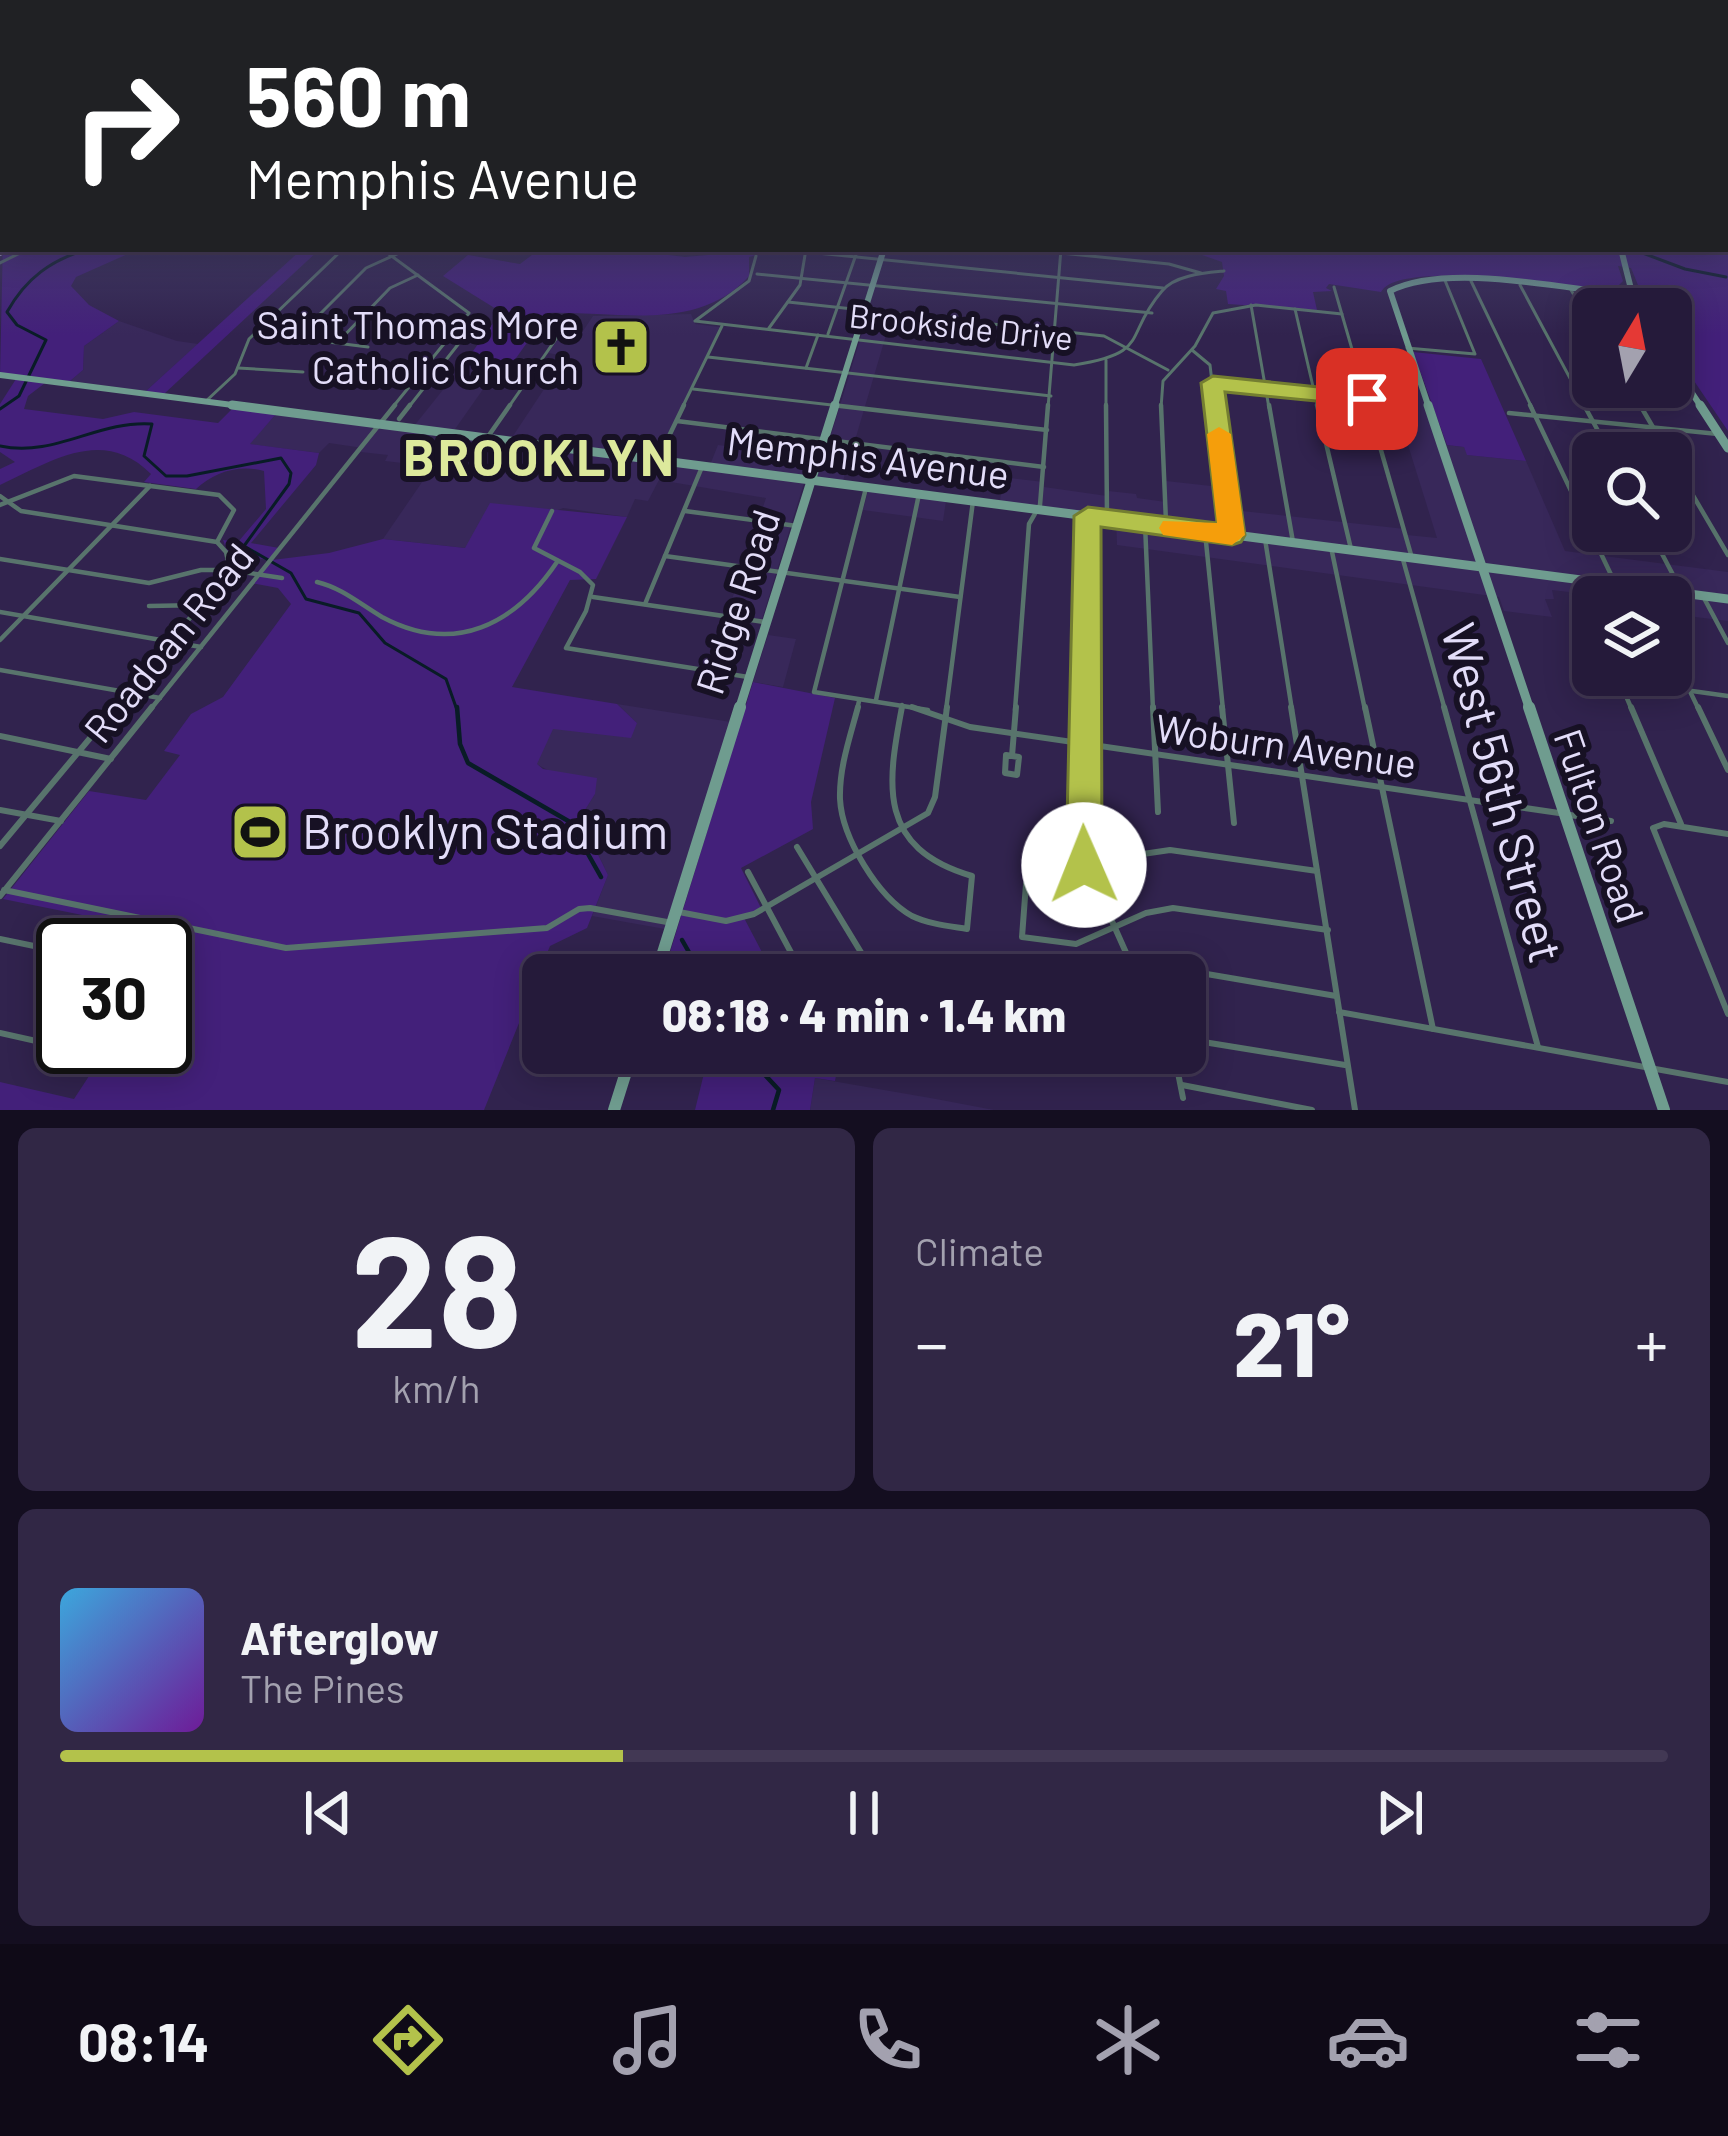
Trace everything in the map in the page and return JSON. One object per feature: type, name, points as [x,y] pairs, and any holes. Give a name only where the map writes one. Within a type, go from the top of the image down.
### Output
[{"type":"main road","name":"Ridge Road","points":[[663,954],[883,252]]},
{"type":"main road","points":[[1622,252],[1628,288]]},
{"type":"main road","points":[[1444,278],[1571,290]]},
{"type":"main road","name":"Fulton Road","points":[[1444,278],[1404,280],[1390,288],[1664,1110]]},
{"type":"main road","name":"Memphis Avenue","points":[[0,375],[1572,578]]},
{"type":"main road","points":[[1692,394],[1728,448]]},
{"type":"main road","name":"Memphis Avenue","points":[[1692,594],[1728,598]]},
{"type":"main road","points":[[614,1110],[625,1074]]},
{"type":"street","points":[[205,403],[238,368],[248,339],[340,252]]},
{"type":"street","points":[[386,252],[467,310],[459,326],[470,328],[399,419]]},
{"type":"street","points":[[368,347],[304,340],[301,333],[362,271],[401,252]]},
{"type":"street","points":[[768,331],[802,277],[807,252]]},
{"type":"street","points":[[815,252],[1163,288],[1201,273],[1224,271]]},
{"type":"street","points":[[827,337],[857,252]]},
{"type":"street","points":[[1012,756],[1029,524],[1037,509],[1044,467],[1061,252]]},
{"type":"street","points":[[1069,252],[1169,264],[1201,273]]},
{"type":"street","points":[[657,461],[722,326],[695,319],[743,291],[755,274],[756,256]]},
{"type":"street","points":[[755,274],[1152,313]]},
{"type":"street","points":[[337,343],[386,291],[418,275]]},
{"type":"street","points":[[1407,348],[1475,354],[1444,278]]},
{"type":"street","points":[[1471,281],[1611,576]]},
{"type":"street","points":[[1520,285],[1599,432]]},
{"type":"street","name":"West 56th Street","points":[[1334,287],[1538,1048]]},
{"type":"street","name":"Brookside Drive","points":[[722,326],[1053,363],[1106,360],[1146,330],[1163,288]]},
{"type":"street","points":[[788,302],[1103,336],[1168,370]]},
{"type":"street","points":[[1166,527],[1159,393],[1168,370],[1192,350],[1212,314],[1251,305],[1342,314]]},
{"type":"street","points":[[1251,305],[1293,543]]},
{"type":"street","points":[[1295,309],[1351,550]]},
{"type":"street","points":[[488,438],[572,316]]},
{"type":"street","name":"Roadoan Road","points":[[2,893],[459,326]]},
{"type":"street","points":[[806,368],[818,335]]},
{"type":"street","points":[[1192,350],[1208,359],[1232,535]]},
{"type":"street","points":[[708,357],[1051,396]]},
{"type":"street","points":[[1106,360],[1107,519]]},
{"type":"street","points":[[430,362],[444,363]]},
{"type":"street","points":[[238,368],[303,372]]},
{"type":"street","points":[[1213,383],[1392,401]]},
{"type":"street","points":[[693,389],[1047,430]]},
{"type":"street","points":[[1642,408],[1656,432]]},
{"type":"street","points":[[1509,413],[1718,434]]},
{"type":"street","points":[[676,422],[1044,467]]},
{"type":"street","points":[[645,604],[702,467]]},
{"type":"street","points":[[3,504],[74,476],[219,495],[230,501],[233,518],[217,542]]},
{"type":"street","points":[[0,640],[150,486]]},
{"type":"street","points":[[842,580],[866,488]]},
{"type":"street","points":[[1692,493],[1728,555]]},
{"type":"street","points":[[876,701],[919,494]]},
{"type":"street","points":[[0,496],[3,504]]},
{"type":"street","points":[[2,893],[286,949],[548,928],[578,909],[726,921],[767,908],[928,813],[935,797],[973,501]]},
{"type":"street","points":[[3,504],[37,514],[217,542],[226,552],[230,570]]},
{"type":"street","points":[[552,511],[534,548],[586,573],[593,585],[566,648],[748,677]]},
{"type":"street","points":[[685,511],[796,526]]},
{"type":"street","points":[[1088,516],[1082,854],[1125,954]]},
{"type":"street","points":[[1145,524],[1158,812]]},
{"type":"street","points":[[1205,532],[1234,823]]},
{"type":"street","points":[[1265,539],[1355,1110]]},
{"type":"street","points":[[1331,548],[1433,1029]]},
{"type":"street","points":[[665,556],[960,597]]},
{"type":"street","points":[[0,559],[149,583],[201,570],[261,571],[282,578]]},
{"type":"street","points":[[317,582],[346,591],[393,622],[464,634],[510,618],[526,606],[558,562]]},
{"type":"street","points":[[0,846],[230,570]]},
{"type":"street","name":"Woburn Avenue","points":[[842,580],[814,692],[902,705],[1083,745],[1611,821]]},
{"type":"street","points":[[1702,595],[1728,643]]},
{"type":"street","points":[[592,596],[765,622]]},
{"type":"street","points":[[149,606],[202,605]]},
{"type":"street","points":[[0,612],[201,646]]},
{"type":"street","points":[[0,670],[160,698]]},
{"type":"street","points":[[1692,691],[1728,696]]},
{"type":"street","points":[[1626,696],[1682,826]]},
{"type":"street","points":[[1691,696],[1728,770]]},
{"type":"street","points":[[860,699],[840,803],[861,853],[893,901],[920,920],[967,928],[972,876],[931,860],[891,799],[888,785],[902,705]]},
{"type":"street","points":[[0,736],[111,759]]},
{"type":"street","points":[[0,810],[61,821]]},
{"type":"street","points":[[1728,834],[1682,826],[1653,828],[1728,1014]]},
{"type":"street","points":[[796,847],[864,954]]},
{"type":"street","points":[[1317,871],[1170,850],[1136,855],[1061,887],[1025,884],[1022,937],[1076,944],[1146,913],[1173,908],[1328,930]]},
{"type":"street","points":[[748,872],[792,954]]},
{"type":"street","points":[[0,939],[36,946]]},
{"type":"street","points":[[1206,974],[1336,996]]},
{"type":"street","points":[[1339,1012],[1728,1082]]},
{"type":"street","points":[[0,1033],[36,1041]]},
{"type":"street","points":[[1206,1042],[1348,1065]]},
{"type":"street","points":[[1179,1074],[1183,1097]]},
{"type":"street","points":[[1182,1085],[1312,1110]]},
{"type":"shaded area","points":[[3,252],[132,252],[76,277],[71,286],[89,305],[119,321],[84,346],[83,370],[70,381],[0,375]]},
{"type":"shaded area","points":[[299,252],[317,252],[164,394],[146,391]]},
{"type":"shaded area","points":[[536,252],[644,252],[685,257],[766,252],[749,257],[749,276],[706,306],[655,315],[548,313],[502,378],[472,374],[482,360],[468,358],[501,312],[443,276],[468,255],[520,264]]},
{"type":"shaded area","points":[[1194,252],[1728,252],[1728,431],[1692,378],[1692,288],[1639,288],[1631,268],[1618,266],[1623,281],[1616,288],[1452,276],[1394,282],[1381,292],[1329,284],[1326,288],[1332,291],[1313,292],[1317,310],[1228,304],[1226,291],[1216,289],[1224,276],[1222,262]]},
{"type":"shaded area","points":[[691,314],[695,324],[720,327],[657,458],[511,439],[566,356],[548,353],[560,336],[579,337],[593,316]]},
{"type":"shaded area","points":[[119,321],[198,344],[146,391],[70,381],[83,370],[84,346]]},
{"type":"shaded area","points":[[865,323],[889,325],[843,481],[710,465],[718,445],[824,458]]},
{"type":"shaded area","points":[[1413,352],[1481,359],[1526,461],[1467,455],[1464,447],[1447,445]]},
{"type":"shaded area","points":[[1384,368],[1420,372],[1447,445],[1464,447],[1468,455],[1526,461],[1565,551],[1728,572],[1728,621],[1692,617],[1692,576],[1572,576],[1572,592],[1552,590],[1554,599],[1545,599],[1552,617],[1504,611],[1499,597],[1117,545],[1116,516],[1000,502],[1002,482],[1010,478],[1044,482],[1044,487],[1107,496],[1108,491],[1136,494],[1137,498],[1166,502],[1166,481],[1229,488],[1233,510],[1405,529],[1407,535],[1437,538]]},
{"type":"shaded area","points":[[16,379],[45,383],[28,396],[24,409],[103,419],[134,412],[218,423],[233,408],[276,414],[250,444],[319,453],[316,465],[251,543],[279,548],[272,560],[329,553],[383,539],[465,548],[490,503],[627,517],[596,579],[570,580],[512,687],[617,704],[637,723],[631,738],[553,729],[537,764],[597,778],[595,794],[580,818],[608,875],[587,928],[550,946],[547,954],[522,954],[522,1016],[484,1110],[0,1110],[0,1082],[74,1099],[90,1074],[192,1074],[192,918],[97,918],[3,899],[89,791],[146,800],[180,755],[164,751],[191,714],[223,697],[291,604],[278,588],[251,583],[269,560],[242,556],[233,566],[223,540],[238,542],[266,509],[264,471],[227,471],[196,489],[144,482],[151,474],[133,460],[96,450],[58,458],[0,485],[0,469],[15,462],[0,452],[0,404]]},
{"type":"shaded area","points":[[450,381],[486,385],[453,432],[414,426]]},
{"type":"shaded area","points":[[276,414],[433,434],[411,464],[329,443],[319,453],[249,444]]},
{"type":"shaded area","points":[[453,437],[804,483],[762,619],[727,614],[766,498],[659,480],[648,501],[635,499],[627,517],[563,508],[465,548],[383,539]]},
{"type":"shaded area","points":[[868,491],[946,501],[943,521],[863,510]]},
{"type":"shaded area","points":[[768,635],[796,639],[783,687],[753,682]]},
{"type":"shaded area","points":[[753,682],[835,698],[811,802],[813,829],[741,868],[761,908],[743,916],[763,954],[669,954]]},
{"type":"shaded area","points":[[617,704],[731,722],[665,929],[592,916],[608,875],[580,818],[595,794],[536,764],[552,729],[637,723]]},
{"type":"shaded area","points":[[704,1074],[836,1074],[835,1081],[815,1078],[810,1110],[695,1110]]},
{"type":"shaded area","points":[[815,1078],[936,1099],[994,1110],[810,1110]]},
{"type":"waterway","points":[[0,409],[19,396],[46,340],[17,325],[7,312],[41,272],[80,252]]},
{"type":"waterway","points":[[1640,252],[1685,269],[1726,277]]},
{"type":"waterway","points":[[0,446],[39,447],[113,427],[152,424],[144,456],[166,476],[281,458],[291,473],[289,484],[244,546],[291,573],[306,599],[359,613],[385,643],[446,679],[457,710]]},
{"type":"waterway","points":[[457,707],[460,744],[468,763],[570,822],[601,877]]},
{"type":"waterway","points":[[682,940],[690,954]]},
{"type":"waterway","points":[[765,1074],[779,1090],[773,1110]]},
{"type":"slow traffic","points":[[1173,528],[1232,535],[1219,434]]},
{"type":"place","name":"Saint Thomas More Catholic Church","points":[[621,347]]},
{"type":"place","name":"Brooklyn Stadium","points":[[260,832]]},
{"type":"district","name":"BROOKLYN","points":[[540,458]]},
{"type":"route","points":[[1084,865],[1088,516],[1232,535],[1213,383],[1367,399]]}]
